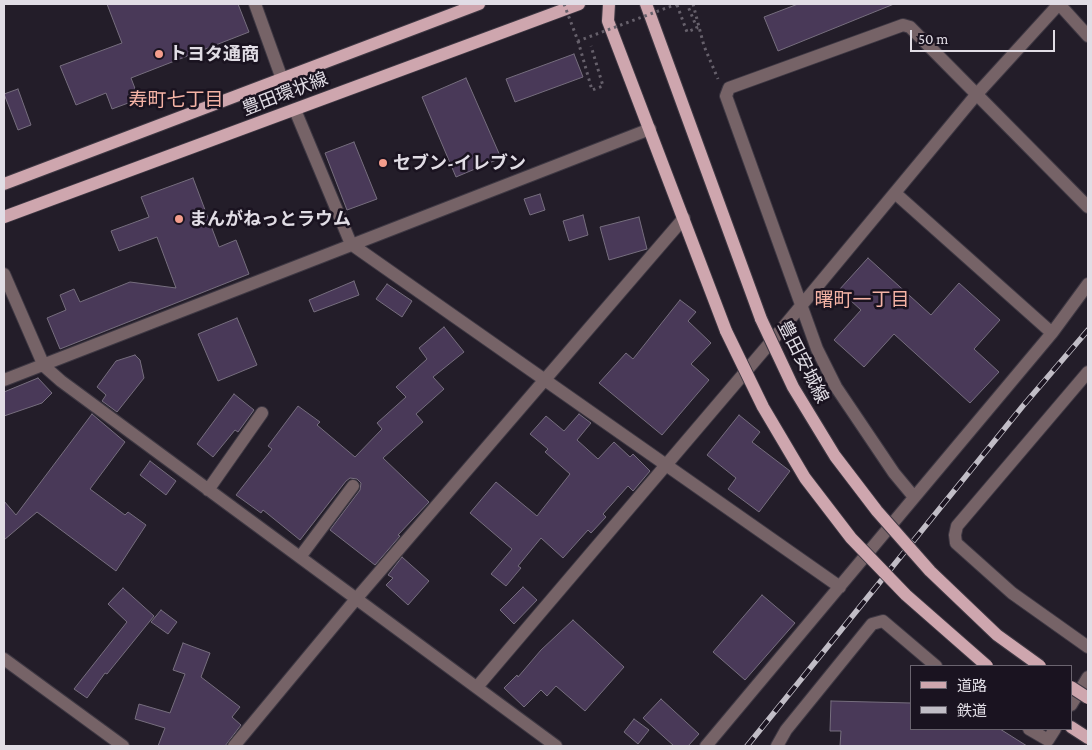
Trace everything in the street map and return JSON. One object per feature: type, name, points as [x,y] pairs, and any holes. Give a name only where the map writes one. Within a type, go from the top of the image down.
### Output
[{"type":"main road","name":"豊田環状線","points":[[4,184],[479,4]]},
{"type":"main road","name":"豊田環状線","points":[[4,217],[579,4]]},
{"type":"main road","points":[[609,4],[608,21],[726,331],[762,407],[805,478],[851,538],[906,594],[986,665]]},
{"type":"main road","name":"豊田安城線","points":[[646,4],[762,319],[792,387],[834,456],[877,511],[930,571],[997,635],[1039,665]]},
{"type":"main road","points":[[1072,688],[1088,698]]},
{"type":"main road","points":[[1072,728],[1088,738]]},
{"type":"street","points":[[254,4],[282,79]]},
{"type":"street","points":[[477,687],[801,306],[976,95],[1059,4],[1088,36]]},
{"type":"street","points":[[914,497],[894,473],[836,387],[817,349],[726,96],[729,88],[902,25],[910,27],[1088,207]]},
{"type":"street","points":[[295,110],[351,244],[840,587]]},
{"type":"street","points":[[4,380],[44,366],[351,244],[626,140],[650,129]]},
{"type":"street","points":[[895,193],[1052,333]]},
{"type":"street","points":[[234,746],[356,599],[684,218]]},
{"type":"street","points":[[4,274],[44,366],[61,381],[556,746]]},
{"type":"street","points":[[706,746],[1052,333],[1088,284]]},
{"type":"street","points":[[1088,372],[957,526],[955,535],[956,543],[1012,593],[1088,647]]},
{"type":"street","points":[[208,490],[262,413]]},
{"type":"street","points":[[300,557],[352,486]]},
{"type":"street","points":[[777,746],[786,730],[872,624],[883,621],[935,665]]},
{"type":"street","points":[[4,659],[123,746]]},
{"type":"street","points":[[1072,702],[1088,677]]},
{"type":"street","points":[[1031,730],[1048,740],[1054,730]]},
{"type":"path","points":[[564,4],[578,41],[592,90],[603,86],[591,46]]},
{"type":"path","points":[[578,41],[677,4],[687,32],[697,28],[688,4]]},
{"type":"path","points":[[693,4],[704,46],[726,96]]},
{"type":"building","name":"トヨタ通商","points":[[107,4],[238,4],[249,32],[131,78],[139,99],[112,109],[106,93],[76,105],[60,66],[122,43]]},
{"type":"building","points":[[798,4],[894,4],[778,51],[764,17]]},
{"type":"building","points":[[574,54],[583,77],[515,102],[506,79]]},
{"type":"building","points":[[466,78],[501,158],[456,177],[422,97]]},
{"type":"building","points":[[18,89],[31,125],[18,130],[4,94]]},
{"type":"building","points":[[354,142],[377,199],[347,210],[325,153]]},
{"type":"building","points":[[193,178],[219,247],[236,240],[249,274],[60,349],[47,318],[66,310],[60,295],[74,289],[80,302],[130,282],[176,288],[157,237],[119,251],[111,231],[149,217],[141,197]]},
{"type":"building","points":[[540,194],[545,210],[530,215],[524,199]]},
{"type":"building","points":[[583,215],[588,235],[569,241],[563,221]]},
{"type":"building","points":[[639,217],[647,249],[609,260],[600,227]]},
{"type":"building","points":[[868,258],[931,315],[959,283],[1000,320],[974,349],[999,372],[970,403],[894,334],[864,367],[834,340],[861,310],[839,290]]},
{"type":"building","points":[[354,281],[359,295],[314,312],[309,300]]},
{"type":"building","points":[[387,284],[412,301],[402,317],[376,299]]},
{"type":"building","points":[[680,300],[696,312],[688,321],[711,343],[691,364],[709,380],[662,435],[599,383],[626,353],[633,359]]},
{"type":"building","points":[[237,318],[257,365],[218,381],[198,334]]},
{"type":"building","points":[[444,327],[464,352],[433,377],[444,389],[416,414],[423,422],[383,458],[429,502],[398,535],[400,536],[375,565],[330,530],[360,490],[361,483],[357,479],[350,478],[346,481],[300,540],[263,510],[261,513],[236,495],[272,449],[268,446],[298,406],[320,422],[317,425],[355,457],[382,429],[377,423],[406,397],[396,387],[427,359],[419,348]]},
{"type":"building","points":[[135,355],[140,360],[144,378],[117,412],[102,401],[106,395],[97,387],[116,361]]},
{"type":"building","points":[[38,378],[52,393],[42,403],[4,416],[4,392]]},
{"type":"building","points":[[234,394],[254,410],[238,432],[235,430],[213,457],[197,444]]},
{"type":"building","points":[[92,414],[125,442],[90,489],[125,515],[128,512],[146,525],[116,571],[37,512],[4,540],[4,501],[16,515]]},
{"type":"building","points":[[579,414],[591,423],[577,440],[598,459],[614,442],[630,457],[633,454],[650,471],[633,491],[628,486],[603,514],[606,517],[591,533],[588,530],[563,558],[541,538],[518,566],[521,568],[506,586],[491,574],[512,549],[470,513],[496,482],[537,516],[570,474],[545,452],[548,449],[530,434],[546,416],[564,431]]},
{"type":"building","points":[[739,415],[760,432],[752,442],[790,471],[759,512],[728,489],[736,478],[707,455]]},
{"type":"building","points":[[150,461],[176,481],[166,495],[140,475]]},
{"type":"building","points":[[402,557],[429,581],[408,605],[386,585],[393,578],[388,575]]},
{"type":"building","points":[[523,587],[537,600],[514,624],[500,610]]},
{"type":"building","points":[[123,588],[154,616],[107,674],[105,673],[87,698],[74,689],[127,622],[108,604]]},
{"type":"building","points":[[762,595],[795,623],[745,680],[713,652]]},
{"type":"building","points":[[161,610],[177,622],[168,634],[151,622]]},
{"type":"building","points":[[573,620],[624,667],[585,711],[556,686],[547,696],[541,690],[524,707],[504,688],[517,675],[518,677],[541,650]]},
{"type":"building","points":[[183,643],[210,653],[201,677],[240,707],[232,717],[241,725],[225,746],[158,746],[165,728],[135,719],[139,704],[170,713],[185,674],[173,670]]},
{"type":"building","points":[[661,699],[699,734],[688,746],[674,746],[643,718]]},
{"type":"building","points":[[831,701],[910,703],[910,730],[1002,730],[1027,746],[840,746],[841,731],[830,731]]},
{"type":"building","points":[[634,719],[649,730],[638,744],[624,732]]},
{"type":"railway","points":[[747,746],[1022,407],[1088,330]]},
{"type":"place","name":"トヨタ通商","points":[[159,54]]},
{"type":"place","name":"セブン-イレブン","points":[[383,163]]},
{"type":"place","name":"まんがねっとラウム","points":[[179,219]]},
{"type":"district","name":"寿町七丁目","points":[[176,100]]},
{"type":"district","name":"曙町一丁目","points":[[862,300]]}]
